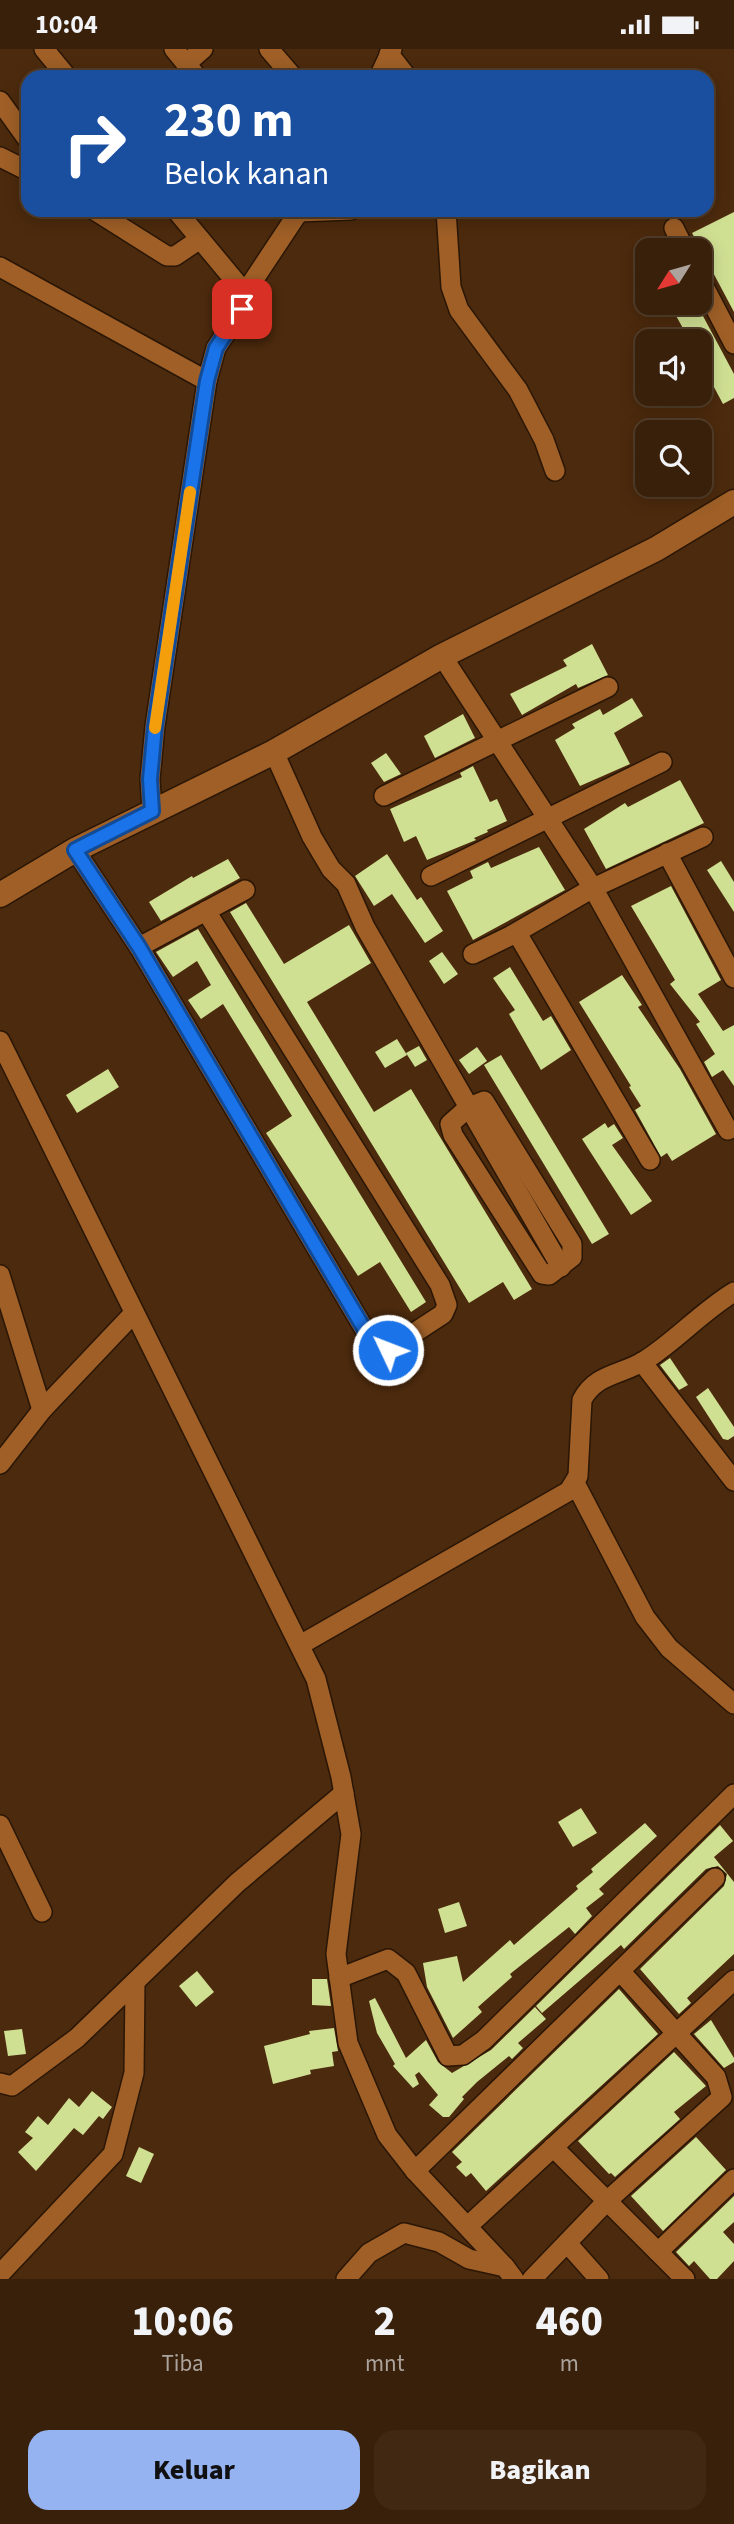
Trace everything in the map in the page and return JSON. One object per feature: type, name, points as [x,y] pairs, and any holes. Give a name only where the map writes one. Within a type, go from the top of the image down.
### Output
[{"type":"street","points":[[44,49],[61,70]]},
{"type":"street","points":[[185,63],[202,49]]},
{"type":"street","points":[[269,49],[287,70]]},
{"type":"street","points":[[382,70],[391,51]]},
{"type":"street","points":[[391,51],[403,70]]},
{"type":"street","points":[[0,101],[21,130]]},
{"type":"street","points":[[0,157],[21,168]]},
{"type":"street","points":[[105,217],[167,256],[175,256],[200,239]]},
{"type":"street","points":[[182,217],[245,293]]},
{"type":"street","points":[[152,811],[150,779],[155,726],[207,381],[216,348],[242,309],[245,293],[295,217]]},
{"type":"street","points":[[446,217],[451,287],[459,310],[518,390],[540,431],[555,471]]},
{"type":"street","points":[[674,228],[679,238]]},
{"type":"street","points":[[0,267],[207,381]]},
{"type":"street","points":[[712,302],[734,344]]},
{"type":"street","points":[[0,895],[75,850],[274,752],[442,656],[656,549],[734,502]]},
{"type":"street","points":[[442,656],[593,888],[728,1130]]},
{"type":"street","points":[[384,796],[608,687]]},
{"type":"street","points":[[274,752],[313,837],[331,869],[346,884],[365,927],[469,1107],[561,1267],[549,1275],[542,1274],[453,1135],[450,1124],[469,1107]]},
{"type":"street","points":[[431,876],[662,762]]},
{"type":"street","points":[[473,954],[517,933],[593,888],[703,837]]},
{"type":"street","points":[[75,850],[139,947],[372,1342],[388,1350],[443,1314],[447,1305],[439,1285],[206,911]]},
{"type":"street","points":[[667,853],[734,978]]},
{"type":"street","points":[[139,947],[245,890]]},
{"type":"street","points":[[517,933],[650,1160]]},
{"type":"street","points":[[0,1041],[316,1679],[344,1793],[351,1834],[336,1954],[348,2043],[387,2135],[415,2171],[469,2225],[510,2273]]},
{"type":"street","points":[[0,1275],[42,1410]]},
{"type":"street","points":[[300,1645],[569,1491],[575,1483],[582,1400],[586,1391],[602,1378],[642,1362],[734,1292]]},
{"type":"street","points":[[0,1464],[42,1410],[134,1313]]},
{"type":"street","points":[[642,1362],[734,1481]]},
{"type":"street","points":[[575,1483],[645,1617],[669,1648],[734,1704]]},
{"type":"street","points":[[0,2083],[12,2086],[77,2038],[237,1883],[344,1793]]},
{"type":"street","points":[[339,1978],[388,1959],[406,1973],[448,2056],[463,2055],[484,2040],[734,1794]]},
{"type":"street","points":[[0,1825],[42,1912]]},
{"type":"street","points":[[415,2171],[715,1878]]},
{"type":"street","points":[[532,2279],[607,2201],[728,2092],[678,2032],[620,1971]]},
{"type":"street","points":[[469,2225],[734,1980]]},
{"type":"street","points":[[0,2274],[113,2154],[134,2073],[135,1982]]},
{"type":"street","points":[[553,2147],[685,2279]]},
{"type":"street","points":[[658,2252],[734,2179]]},
{"type":"street","points":[[346,2279],[369,2253],[404,2234],[439,2242],[469,2259],[510,2273]]},
{"type":"street","points":[[567,2243],[598,2279]]},
{"type":"building","points":[[734,212],[734,312],[712,271],[712,238],[695,238],[692,233]]},
{"type":"building","points":[[676,315],[702,315],[710,329],[683,329]]},
{"type":"building","points":[[712,333],[734,374],[734,398],[723,404],[712,383]]},
{"type":"building","points":[[592,644],[608,675],[578,688],[576,684],[522,715],[510,694],[567,666],[563,660]]},
{"type":"building","points":[[632,698],[643,716],[614,733],[630,764],[580,786],[555,740],[575,728],[572,724],[600,709],[603,715]]},
{"type":"building","points":[[463,714],[475,738],[435,758],[424,736]]},
{"type":"building","points":[[386,753],[401,774],[384,782],[371,763]]},
{"type":"building","points":[[473,766],[490,802],[497,799],[507,821],[474,838],[476,840],[427,860],[416,836],[404,842],[390,809],[462,777],[460,773]]},
{"type":"building","points":[[680,780],[704,823],[606,869],[584,829],[625,803],[628,807]]},
{"type":"building","points":[[539,847],[565,890],[473,940],[447,891],[473,878],[470,871],[488,862],[491,868]]},
{"type":"building","points":[[387,854],[417,900],[421,897],[443,931],[425,943],[392,894],[374,906],[355,876]]},
{"type":"building","points":[[228,859],[240,878],[161,921],[149,902],[192,876],[193,878]]},
{"type":"building","points":[[721,861],[734,882],[734,912],[707,870]]},
{"type":"building","points":[[671,886],[721,980],[698,994],[723,1031],[734,1025],[734,1086],[723,1070],[712,1077],[704,1062],[715,1054],[696,1024],[700,1022],[670,984],[675,980],[631,906]]},
{"type":"building","points":[[246,903],[284,964],[349,925],[371,963],[307,1002],[374,1112],[411,1089],[532,1289],[514,1300],[503,1282],[469,1303],[230,912]]},
{"type":"building","points":[[198,929],[426,1302],[411,1312],[380,1262],[358,1276],[266,1133],[292,1116],[223,1004],[201,1019],[188,1000],[211,985],[197,961],[173,977],[156,952]]},
{"type":"building","points":[[442,952],[458,974],[444,984],[429,961]]},
{"type":"building","points":[[510,967],[543,1021],[551,1016],[571,1050],[541,1070],[509,1014],[515,1010],[493,978]]},
{"type":"building","points":[[622,975],[642,1005],[638,1007],[680,1069],[716,1134],[672,1161],[667,1153],[661,1157],[635,1110],[641,1106],[629,1087],[631,1086],[579,1002]]},
{"type":"building","points":[[397,1039],[407,1055],[385,1068],[375,1052]]},
{"type":"building","points":[[419,1046],[427,1060],[415,1067],[406,1053]]},
{"type":"building","points":[[477,1047],[487,1061],[469,1074],[459,1060]]},
{"type":"building","points":[[501,1055],[609,1234],[592,1244],[484,1065]]},
{"type":"building","points":[[108,1069],[119,1087],[77,1113],[66,1095]]},
{"type":"building","points":[[605,1123],[608,1128],[614,1124],[623,1138],[612,1145],[652,1201],[631,1215],[582,1139]]},
{"type":"building","points":[[670,1358],[688,1385],[679,1390],[660,1365]]},
{"type":"building","points":[[708,1388],[734,1427],[734,1436],[728,1440],[723,1439],[696,1397]]},
{"type":"building","points":[[581,1808],[597,1833],[573,1847],[558,1822]]},
{"type":"building","points":[[645,1823],[657,1836],[599,1889],[604,1894],[586,1908],[592,1916],[575,1934],[569,1927],[510,1974],[512,1977],[478,2007],[482,2012],[453,2038],[427,1987],[423,1963],[457,1956],[463,1982],[510,1940],[514,1945],[578,1889],[576,1886],[593,1872],[591,1869]]},
{"type":"building","points":[[720,1825],[733,1841],[714,1857],[734,1882],[734,1954],[687,1998],[691,2003],[679,2014],[640,1969],[724,1886],[727,1874],[718,1866],[706,1869],[624,1949],[621,1945],[542,2013],[536,2006]]},
{"type":"building","points":[[459,1902],[467,1926],[445,1933],[438,1909]]},
{"type":"building","points":[[197,1971],[214,1992],[196,2007],[179,1986]]},
{"type":"building","points":[[312,1979],[327,1979],[331,2006],[312,2005]]},
{"type":"building","points":[[619,1989],[658,2034],[486,2191],[471,2173],[466,2177],[456,2167],[462,2162],[452,2152]]},
{"type":"building","points":[[375,1998],[406,2058],[426,2040],[438,2062],[452,2073],[491,2050],[535,2007],[546,2019],[518,2043],[523,2048],[512,2059],[509,2056],[477,2082],[462,2097],[464,2099],[449,2117],[443,2117],[429,2105],[438,2095],[419,2072],[415,2075],[419,2084],[413,2088],[393,2066],[395,2064],[377,2033],[369,2001]]},
{"type":"building","points":[[711,2020],[734,2058],[734,2062],[724,2068],[694,2034]]},
{"type":"building","points":[[334,2028],[338,2051],[332,2052],[334,2066],[310,2070],[311,2074],[273,2084],[264,2046],[310,2034],[309,2031]]},
{"type":"building","points":[[22,2029],[26,2054],[8,2056],[4,2031]]},
{"type":"building","points":[[674,2052],[706,2086],[674,2112],[680,2119],[615,2177],[609,2174],[578,2141]]},
{"type":"building","points":[[92,2091],[112,2107],[103,2119],[99,2116],[83,2135],[74,2128],[36,2171],[18,2152],[33,2138],[25,2132],[38,2116],[48,2125],[69,2098],[79,2107]]},
{"type":"building","points":[[696,2137],[726,2170],[663,2231],[631,2196]]},
{"type":"building","points":[[139,2147],[154,2154],[141,2183],[126,2176]]},
{"type":"building","points":[[734,2196],[734,2222],[723,2232],[734,2244],[734,2261],[717,2279],[710,2279],[694,2261],[689,2266],[676,2252]]},
{"type":"slow traffic","points":[[155,728],[190,492]]},
{"type":"route","points":[[242,309],[216,348],[207,381],[155,726],[150,779],[152,811],[75,850],[139,947],[372,1342],[388,1350]]}]
